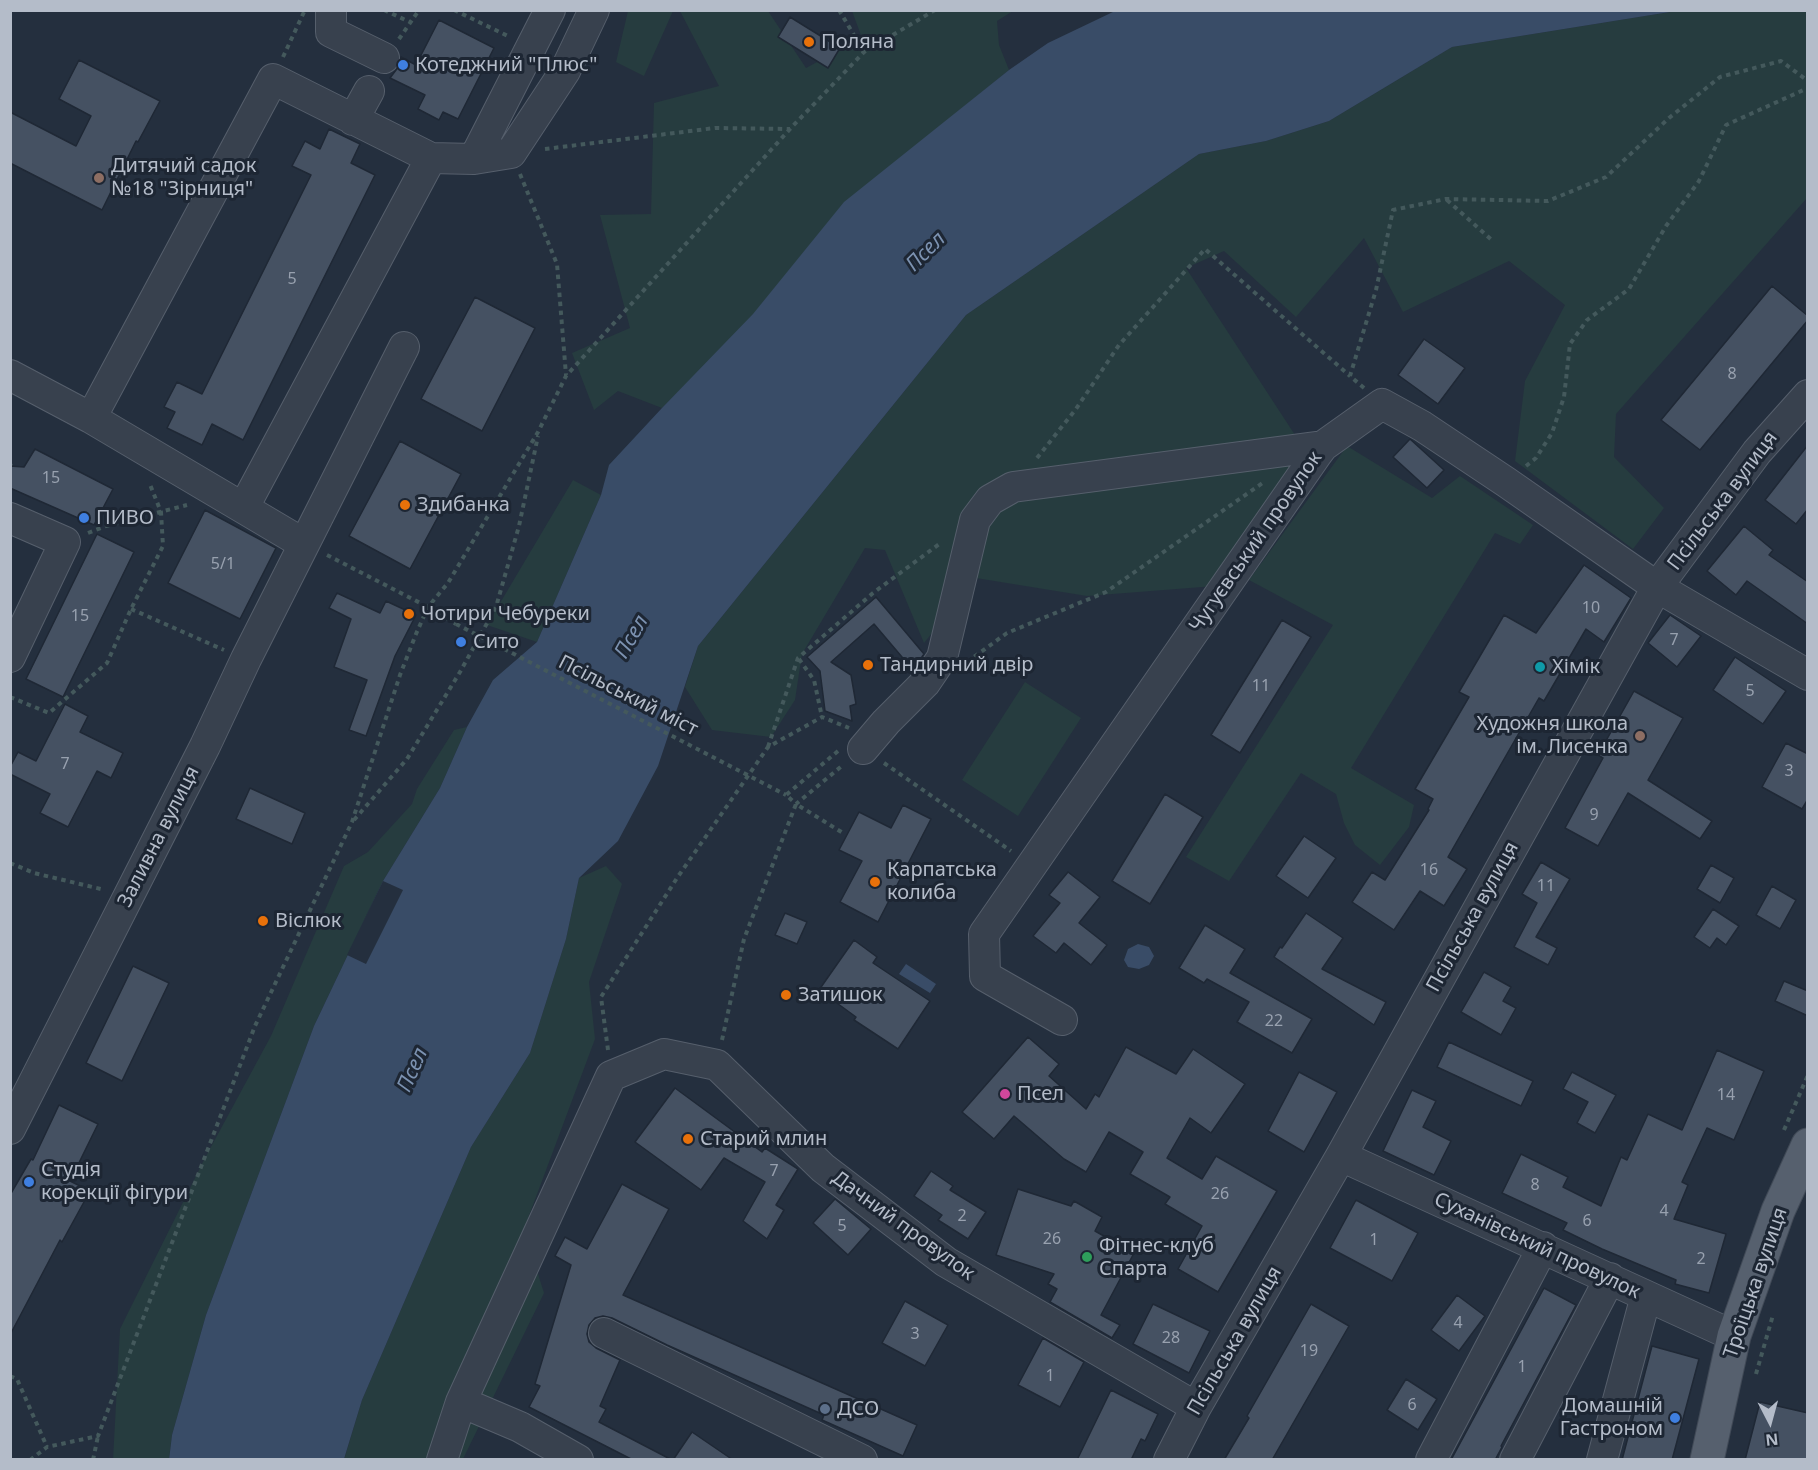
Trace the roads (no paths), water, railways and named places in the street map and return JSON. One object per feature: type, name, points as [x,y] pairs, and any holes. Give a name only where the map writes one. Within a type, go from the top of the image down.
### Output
[{"type":"main road","name":"Троїцька вулиця","points":[[1707,1460],[1734,1336],[1778,1211],[1808,1145]]},
{"type":"street","points":[[331,10],[331,32],[384,58]]},
{"type":"street","points":[[474,159],[550,10]]},
{"type":"street","points":[[91,418],[273,80],[431,158],[474,159],[511,153],[565,71],[594,10]]},
{"type":"street","points":[[353,120],[369,91]]},
{"type":"street","points":[[235,502],[431,158]]},
{"type":"street","name":"Заливна вулиця","points":[[10,1129],[205,746],[246,659],[404,347]]},
{"type":"street","points":[[10,375],[91,418],[304,544]]},
{"type":"street","name":"Псільська вулиця","points":[[1169,1460],[1196,1407],[1341,1156],[1657,587],[1757,452],[1808,395]]},
{"type":"street","name":"Чугуєвський провулок","points":[[1062,1020],[985,976],[984,934],[1323,446],[1382,404],[1422,426],[1657,587]]},
{"type":"street","points":[[867,743],[925,683],[942,658],[975,520],[990,500],[1013,487],[1323,446]]},
{"type":"street","points":[[10,518],[64,542],[10,657]]},
{"type":"street","points":[[1657,587],[1808,675]]},
{"type":"street","name":"Дачний провулок","points":[[461,1401],[611,1076],[664,1054],[717,1065],[823,1168],[946,1262],[1196,1407]]},
{"type":"street","name":"Суханівський провулок","points":[[1341,1156],[1734,1336]]},
{"type":"street","points":[[1431,1460],[1543,1247]]},
{"type":"street","points":[[1515,1460],[1610,1278]]},
{"type":"street","points":[[1602,1460],[1646,1296]]},
{"type":"street","points":[[604,1333],[862,1460]]},
{"type":"street","points":[[442,1460],[461,1401],[520,1427],[578,1460]]},
{"type":"water","name":"Псел","points":[[1115,11],[1676,11],[1452,47],[1329,121],[1266,141],[1199,154],[966,315],[698,646],[658,766],[618,841],[579,878],[566,939],[530,1053],[471,1147],[362,1400],[344,1459],[169,1460],[172,1435],[206,1315],[314,1026],[383,881],[440,788],[467,727],[493,680],[537,642],[601,495],[609,465],[753,314],[844,202],[1009,70],[1048,43]]},
{"type":"water","points":[[1138,944],[1149,947],[1154,956],[1149,965],[1139,969],[1128,967],[1124,960],[1128,949]]},
{"type":"water","points":[[906,964],[936,984],[930,993],[899,974]]},
{"type":"place","name":"Поляна","points":[[809,42]]},
{"type":"place","name":"Котеджний \"Плюс\"","points":[[403,65]]},
{"type":"place","name":"Дитячий садок №18 \"Зірниця\"","points":[[99,178]]},
{"type":"place","name":"Здибанка","points":[[405,505]]},
{"type":"place","name":"ПИВО","points":[[84,518]]},
{"type":"place","name":"Чотири Чебуреки","points":[[409,614]]},
{"type":"place","name":"Сито","points":[[461,642]]},
{"type":"place","name":"Тандирний двір","points":[[868,665]]},
{"type":"place","name":"Хімік","points":[[1540,667]]},
{"type":"place","name":"Художня школа ім. Лисенка","points":[[1640,736]]},
{"type":"place","name":"Карпатська колиба","points":[[875,882]]},
{"type":"place","name":"Віслюк","points":[[263,921]]},
{"type":"place","name":"Затишок","points":[[786,995]]},
{"type":"place","name":"Псел","points":[[1005,1094]]},
{"type":"place","name":"Старий млин","points":[[688,1139]]},
{"type":"place","name":"Студія корекції фігури","points":[[29,1182]]},
{"type":"place","name":"Фітнес-клуб Спарта","points":[[1087,1257]]},
{"type":"place","name":"ДСО","points":[[825,1409]]},
{"type":"place","name":"Домашній Гастроном","points":[[1675,1418]]}]
